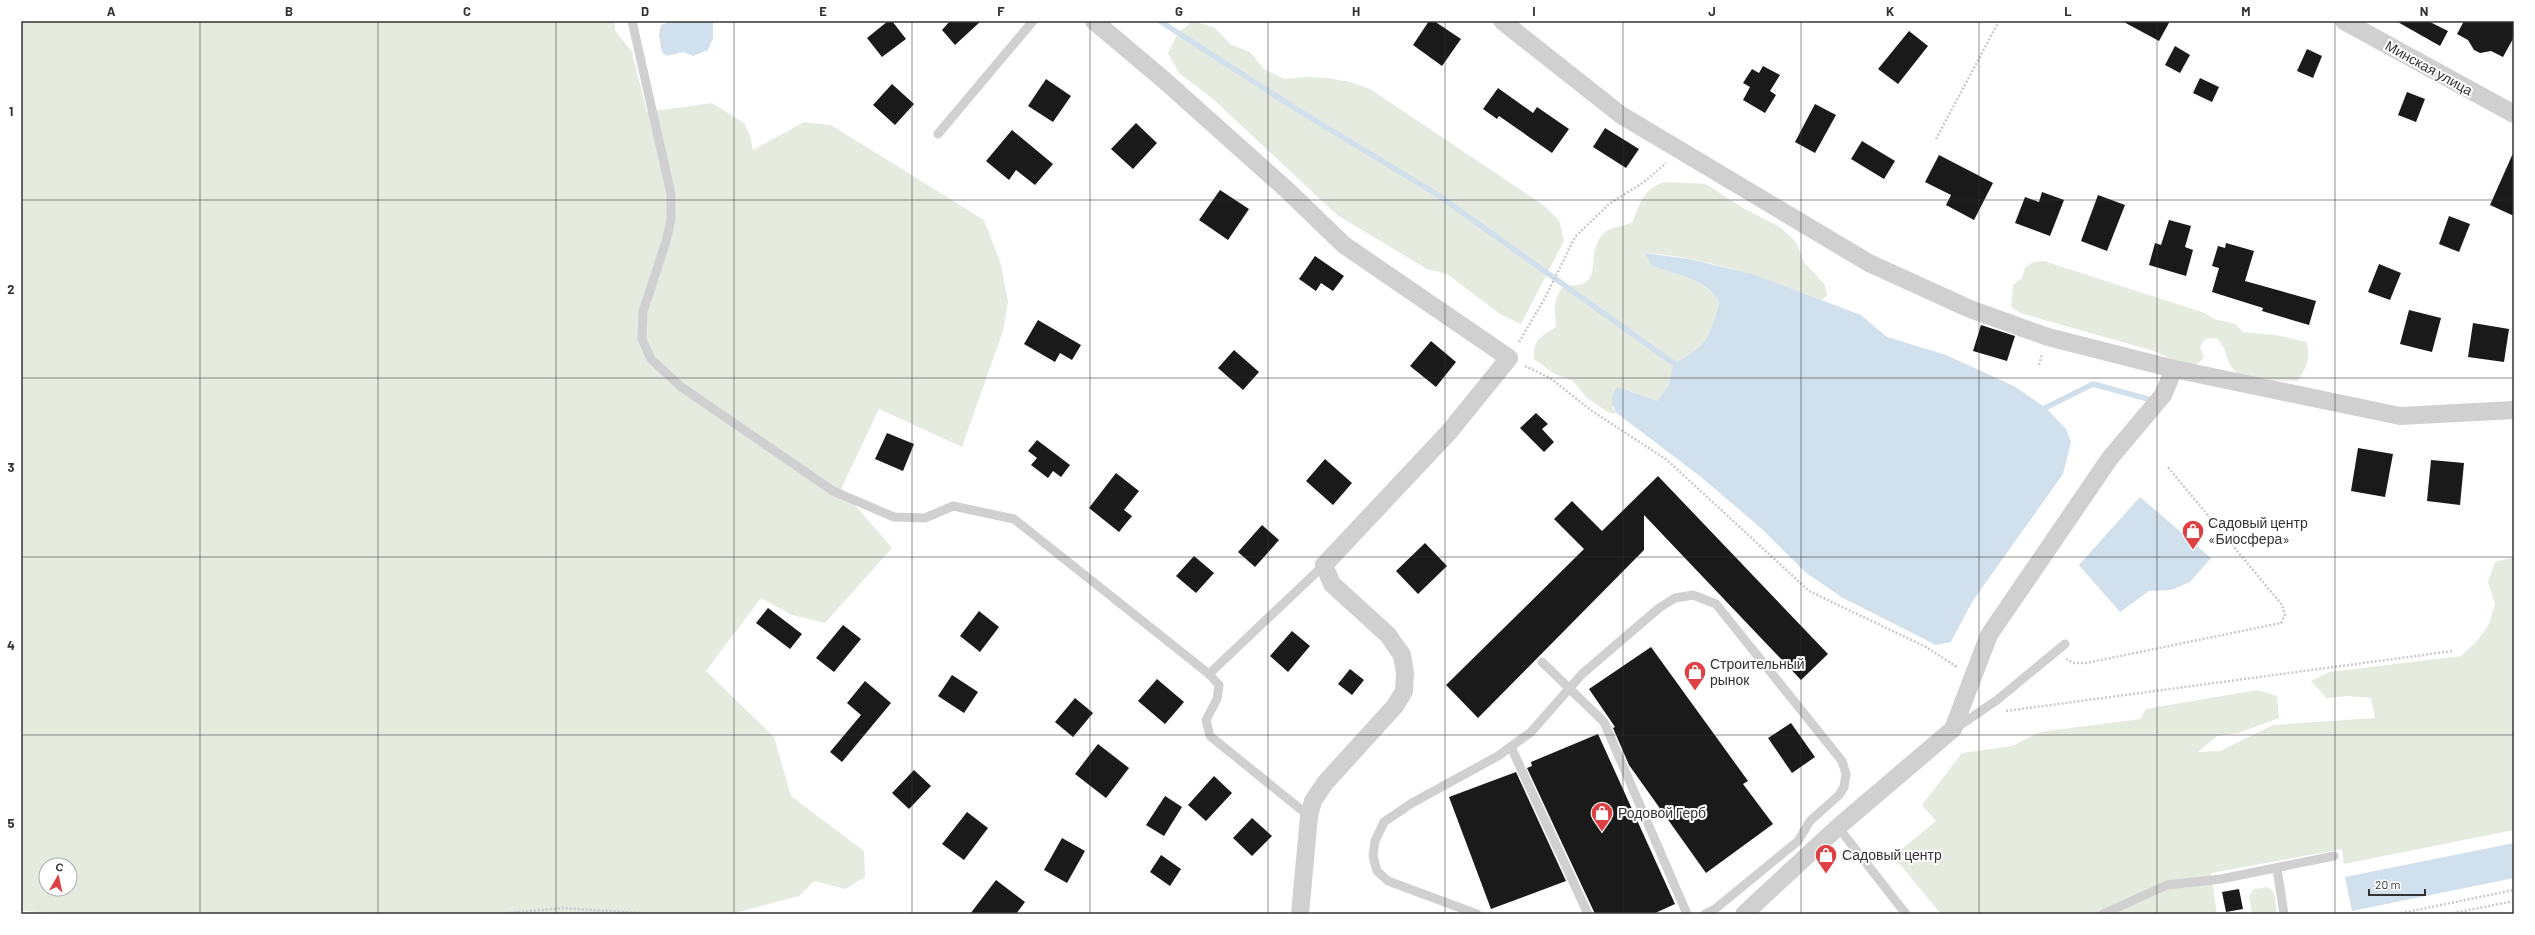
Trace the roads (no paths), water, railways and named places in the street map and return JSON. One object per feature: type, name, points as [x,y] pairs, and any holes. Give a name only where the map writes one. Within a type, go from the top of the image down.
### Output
[{"type":"street","points":[[1094,21],[1164,80],[1287,190],[1344,245],[1509,358],[1450,432],[1324,565],[1332,584],[1388,634],[1402,655],[1406,673],[1404,691],[1395,706],[1325,783],[1313,801],[1309,816],[1300,914]]},
{"type":"street","points":[[1502,21],[1622,115],[1894,276],[1970,309],[2048,337],[2174,369],[2400,416],[2514,410]]},
{"type":"street","name":"Минская улица","points":[[2344,21],[2514,114]]},
{"type":"street","points":[[1746,913],[1838,827],[1953,729],[1989,635],[2110,458],[2163,395],[2174,369]]},
{"type":"lane","points":[[632,21],[671,194],[670,220],[666,241],[643,312],[642,339],[651,359],[680,386],[833,491],[894,517],[925,518],[953,506],[1014,519],[1209,674],[1219,685],[1217,700],[1206,720],[1210,736],[1309,816]]},
{"type":"lane","points":[[938,134],[1033,21]]},
{"type":"lane","points":[[1209,674],[1324,565]]},
{"type":"lane","points":[[1478,914],[1388,882],[1377,871],[1373,856],[1375,841],[1384,822],[1412,803],[1498,756],[1511,747],[1531,732],[1570,690],[1582,674],[1659,608],[1675,598],[1693,595],[1716,604],[1842,761],[1846,774],[1844,787],[1834,802],[1810,821],[1798,841],[1715,909],[1706,914]]},
{"type":"lane","points":[[1953,729],[1984,708],[2065,644]]},
{"type":"lane","points":[[1542,662],[1604,722],[1687,914]]},
{"type":"lane","points":[[1511,747],[1588,914]]},
{"type":"lane","points":[[1838,827],[1906,914]]},
{"type":"lane","points":[[2103,914],[2167,885],[2221,880],[2334,856]]},
{"type":"lane","points":[[2277,869],[2284,914]]},
{"type":"water","points":[[673,21],[713,21],[713,38],[708,50],[693,56],[683,52],[667,56],[662,52],[659,35],[661,25]]},
{"type":"water","points":[[1645,253],[1689,259],[1752,274],[1861,315],[1887,337],[1946,355],[2014,386],[2046,408],[2066,429],[2071,442],[2063,474],[1972,602],[1951,642],[1936,645],[1843,598],[1805,572],[1762,529],[1701,477],[1618,414],[1612,404],[1612,397],[1617,387],[1657,401],[1669,385],[1673,364],[1693,352],[1705,340],[1712,325],[1719,302],[1714,294],[1707,288],[1690,278],[1652,266]]},
{"type":"water","points":[[2140,497],[2211,558],[2190,582],[2171,590],[2149,591],[2120,612],[2079,565]]},
{"type":"water","points":[[2514,843],[2514,878],[2352,911],[2345,877]]},
{"type":"waterway","points":[[1160,21],[1293,107],[1438,195],[1679,367]]},
{"type":"waterway","points":[[2039,411],[2093,384],[2148,399]]},
{"type":"place","name":"Садовый центр «Биосфера»","points":[[2193,550]]},
{"type":"place","name":"Строительный рынок","points":[[1695,692]]},
{"type":"place","name":"Родовой Герб","points":[[1602,832]]},
{"type":"place","name":"Садовый центр","points":[[1826,874]]}]
